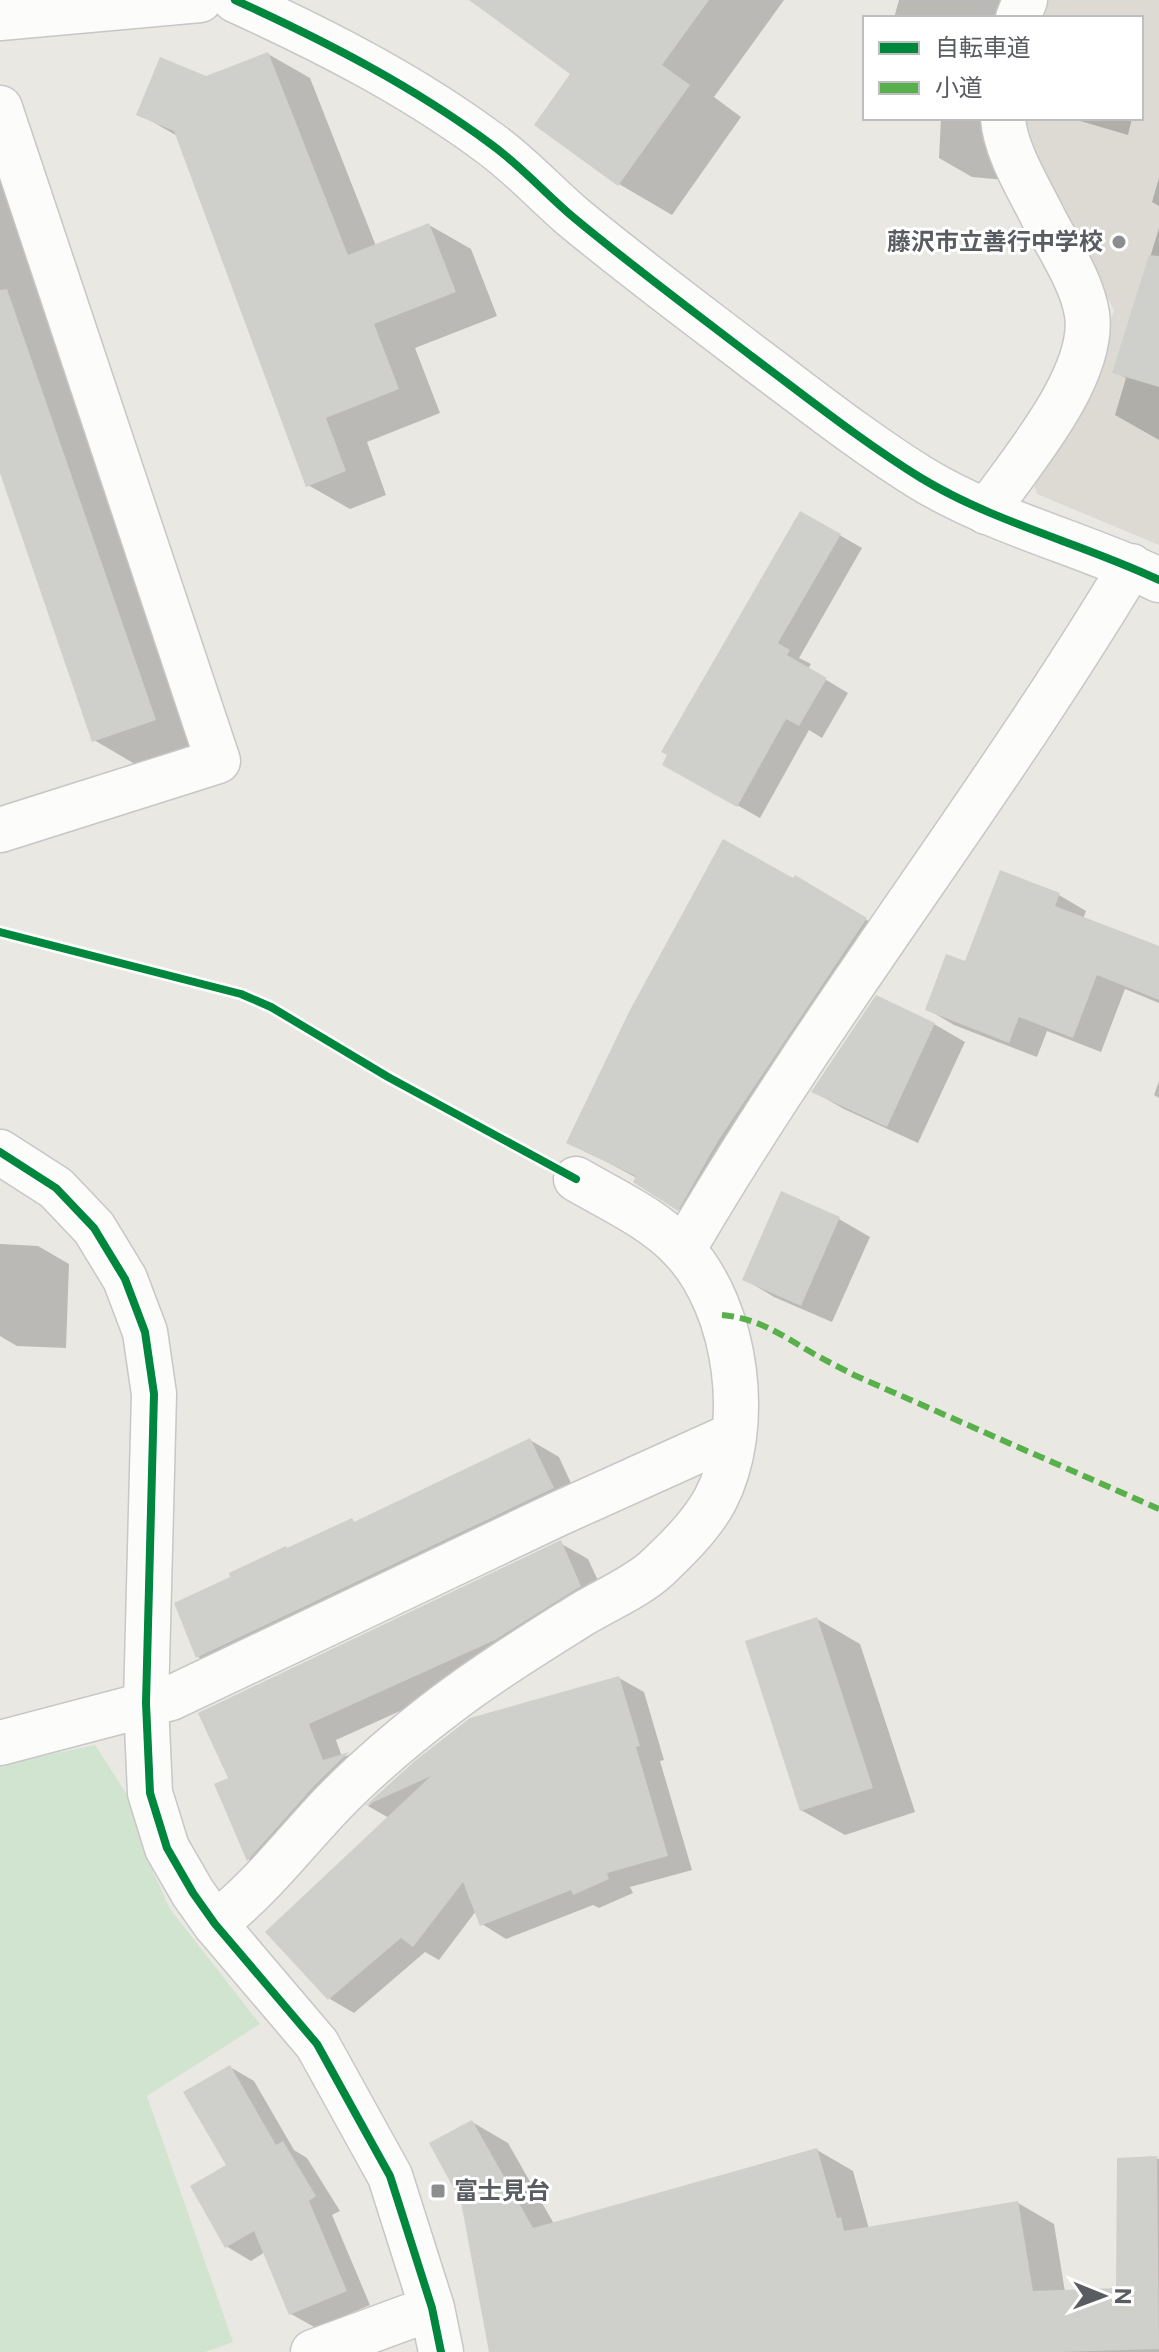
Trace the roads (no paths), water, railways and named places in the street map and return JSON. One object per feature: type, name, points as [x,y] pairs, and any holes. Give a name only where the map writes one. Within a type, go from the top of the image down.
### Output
[{"type":"street","points":[[0,18],[200,0]]},
{"type":"street","points":[[235,0],[314,36],[381,72],[493,145],[574,217],[847,428],[922,478],[986,512],[1145,573],[1085,644],[820,1034],[683,1250]]},
{"type":"street","points":[[0,108],[218,761],[0,830]]},
{"type":"street","points":[[986,512],[1067,395],[1086,339],[1087,314],[1079,290],[1018,168],[1004,120]]},
{"type":"street","points":[[0,1152],[56,1188],[94,1228],[125,1279],[145,1332],[154,1394],[146,1703],[150,1793],[167,1848],[215,1924],[317,2044],[390,2176],[432,2308],[441,2352]]},
{"type":"street","points":[[215,1924],[248,1898],[334,1802],[442,1708],[506,1663],[653,1572],[685,1541],[715,1502],[726,1475],[733,1435],[735,1393],[730,1345],[722,1315],[683,1250],[659,1229],[576,1179]]},
{"type":"street","points":[[0,1743],[171,1698],[560,1513],[733,1435]]},
{"type":"street","points":[[313,2352],[432,2308]]},
{"type":"place","name":"藤沢市立善行中学校","points":[[1119,242]]},
{"type":"place","name":"富士見台","points":[[438,2191]]}]
